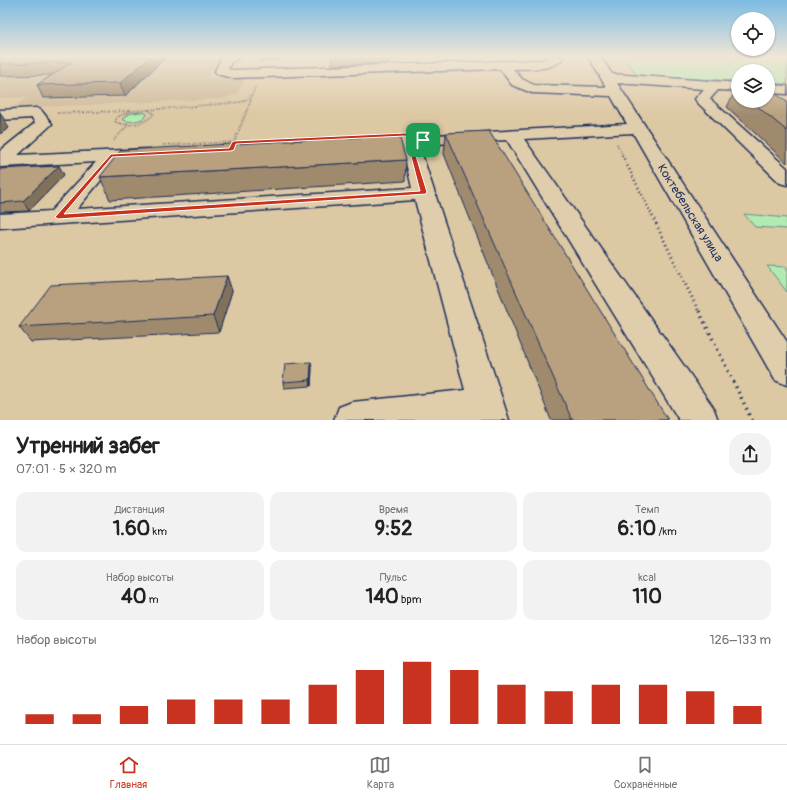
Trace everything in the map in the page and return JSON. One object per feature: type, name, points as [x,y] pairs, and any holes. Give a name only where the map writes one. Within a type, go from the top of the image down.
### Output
[{"type":"street","points":[[512,76],[517,82],[532,89],[612,85],[731,87]]},
{"type":"street","name":"Коктебельская улица","points":[[606,76],[787,370]]},
{"type":"street","points":[[714,86],[702,99],[787,179]]},
{"type":"street","points":[[775,89],[787,90]]},
{"type":"street","points":[[0,115],[36,113],[44,124],[0,161]]},
{"type":"street","points":[[357,140],[410,141],[638,128]]},
{"type":"street","points":[[513,136],[700,420]]},
{"type":"street","points":[[352,420],[488,412],[410,141]]},
{"type":"street","points":[[0,161],[111,156],[163,149]]},
{"type":"street","points":[[58,217],[111,156]]},
{"type":"street","points":[[0,221],[424,192]]},
{"type":"path","points":[[233,146],[261,76]]},
{"type":"path","points":[[36,113],[132,111],[226,105],[242,102],[252,95]]},
{"type":"path","points":[[132,111],[117,117],[115,122],[128,125],[147,120],[154,113],[148,110]]},
{"type":"path","points":[[611,130],[752,420]]},
{"type":"path","points":[[163,149],[234,142],[357,140]]},
{"type":"shaded area","points":[[0,76],[247,76],[236,95],[222,99],[13,108],[26,98],[0,98]]},
{"type":"green space","points":[[638,76],[638,76],[731,76],[731,81]]},
{"type":"green space","points":[[775,76],[787,76],[787,84],[775,83]]},
{"type":"green space","points":[[139,112],[146,113],[147,115],[142,119],[135,121],[125,121],[122,119],[128,114]]},
{"type":"green space","points":[[744,214],[787,218],[787,229],[755,227]]},
{"type":"green space","points":[[767,266],[787,267],[787,292]]},
{"type":"building","points":[[51,76],[128,76],[120,83],[37,85]]},
{"type":"building","points":[[775,93],[787,102],[787,131],[759,108],[775,108]]},
{"type":"building","points":[[489,131],[668,420],[572,420],[446,133]]},
{"type":"building","points":[[399,135],[406,160],[100,177],[121,150]]},
{"type":"building","points":[[59,166],[23,201],[0,203],[0,169]]},
{"type":"building","points":[[227,276],[213,316],[19,327],[51,285]]},
{"type":"building","points":[[311,362],[310,380],[283,382],[285,364]]},
{"type":"route","points":[[405,134],[423,140],[410,141],[424,192],[58,217],[111,156],[231,150],[234,142],[405,134]]}]
